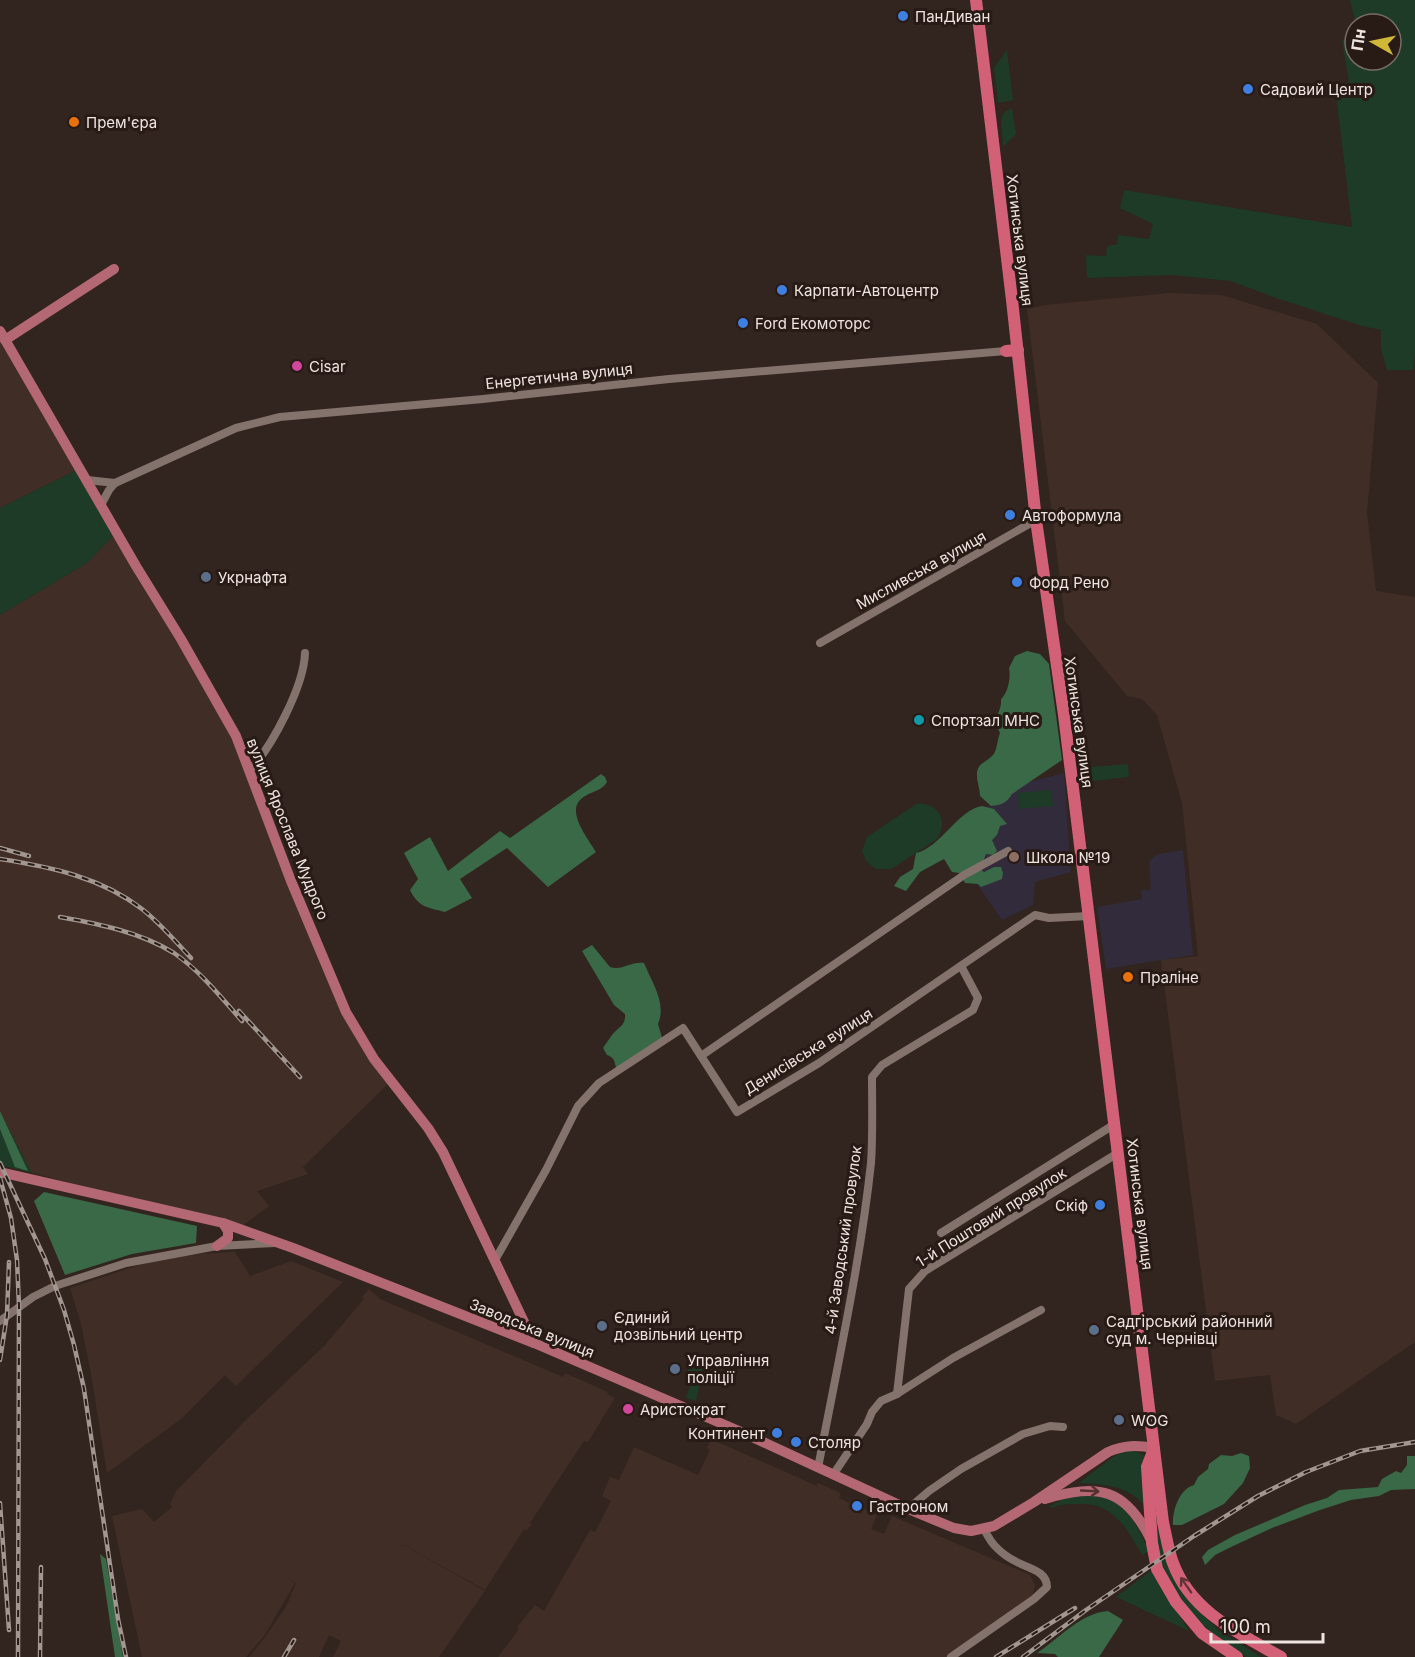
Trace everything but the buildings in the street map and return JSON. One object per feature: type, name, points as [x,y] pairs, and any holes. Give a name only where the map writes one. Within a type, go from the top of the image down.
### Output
[{"type":"highway","name":"Хотинська вулиця","points":[[976,0],[1012,350],[1064,715],[1163,1522],[1172,1560],[1191,1593],[1213,1616],[1236,1633],[1281,1657]]},
{"type":"highway","name":"Хотинська вулиця","points":[[1152,1543],[1147,1467],[1154,1448]]},
{"type":"highway","name":"Заводська вулиця","points":[[1152,1543],[1157,1569],[1181,1609],[1202,1633],[1238,1657]]},
{"type":"main road","points":[[3,336],[114,269]]},
{"type":"main road","name":"вулиця Ярослава Мудрого","points":[[3,336],[236,736],[291,881],[346,1012],[374,1059],[428,1128],[443,1152],[534,1343]]},
{"type":"main road","name":"Заводська вулиця","points":[[0,1172],[223,1223],[280,1243],[534,1343],[739,1431],[954,1528],[971,1531],[1000,1523],[1108,1452],[1120,1447],[1154,1448]]},
{"type":"main road","points":[[217,1246],[228,1238],[228,1231],[223,1223]]},
{"type":"main road","name":"Заводська вулиця","points":[[1034,1502],[1081,1490],[1101,1491],[1126,1504],[1152,1543]]},
{"type":"street","name":"Енергетична вулиця","points":[[115,483],[236,428],[280,417],[483,399],[679,378],[1012,350]]},
{"type":"street","points":[[87,480],[115,483]]},
{"type":"street","points":[[101,505],[109,489],[115,483]]},
{"type":"street","name":"Мисливська вулиця","points":[[820,643],[1036,520]]},
{"type":"street","points":[[249,771],[261,759],[284,718],[301,677],[305,653]]},
{"type":"street","points":[[701,1056],[964,875],[1008,851]]},
{"type":"street","name":"Денисівська вулиця","points":[[495,1260],[546,1170],[578,1106],[599,1083],[682,1028],[737,1112],[819,1063],[1035,915],[1049,918],[1089,916]]},
{"type":"street","name":"4-й Заводський провулок","points":[[818,1468],[845,1326],[867,1190],[871,1161],[872,1077],[882,1065],[973,1010],[978,998],[961,966]]},
{"type":"street","points":[[941,1233],[1115,1124]]},
{"type":"street","name":"1-й Поштовий провулок","points":[[897,1394],[909,1289],[916,1280],[1118,1153]]},
{"type":"street","points":[[0,1321],[33,1297],[55,1286],[126,1263],[217,1246],[280,1243]]},
{"type":"street","points":[[833,1475],[881,1401],[897,1394],[953,1358],[1041,1310]]},
{"type":"street","points":[[908,1509],[961,1469],[1023,1434],[1050,1426],[1063,1427]]},
{"type":"street","points":[[951,1657],[1047,1587],[1047,1581],[1043,1576],[1016,1562],[998,1549],[984,1529]]},
{"type":"shaded area","points":[[1169,293],[1221,295],[1317,324],[1378,383],[1367,513],[1376,591],[1415,597],[1415,1342],[1296,1424],[1276,1415],[1270,1375],[1215,1381],[1161,960],[1198,956],[1182,803],[1157,715],[1142,699],[1127,696],[1065,621],[1027,309],[1045,305]]},
{"type":"shaded area","points":[[0,334],[79,469],[0,508]]},
{"type":"shaded area","points":[[114,535],[235,736],[344,1011],[390,1082],[303,1167],[308,1174],[257,1191],[269,1206],[241,1227],[32,1173],[0,1112],[0,615],[87,563]]},
{"type":"shaded area","name":"Школа №19","points":[[1064,773],[1071,872],[1035,882],[1033,905],[1002,920],[947,841],[1013,786]]},
{"type":"shaded area","points":[[1183,850],[1193,955],[1106,969],[1097,907],[1142,899],[1141,890],[1151,890],[1149,861],[1158,854]]},
{"type":"shaded area","points":[[235,1252],[250,1276],[291,1261],[343,1282],[236,1386],[225,1375],[181,1419],[107,1473],[81,1324],[70,1288],[145,1263],[180,1255]]},
{"type":"shaded area","points":[[369,1289],[380,1299],[563,1377],[565,1373],[608,1392],[607,1394],[615,1398],[588,1442],[584,1441],[530,1523],[532,1524],[527,1530],[524,1529],[485,1590],[375,1529],[485,1591],[439,1657],[333,1657],[341,1641],[329,1635],[319,1657],[249,1657],[286,1607],[296,1583],[281,1574],[295,1583],[264,1636],[246,1657],[142,1657],[112,1516],[142,1509],[154,1522],[172,1507],[170,1504],[176,1491],[251,1415],[324,1346],[364,1299],[362,1297]]},
{"type":"shaded area","points":[[711,1439],[817,1486],[818,1483],[841,1493],[839,1498],[850,1503],[848,1508],[861,1514],[864,1509],[877,1515],[871,1529],[884,1534],[892,1516],[1030,1575],[1035,1585],[1032,1597],[948,1657],[498,1657],[519,1629],[517,1627],[535,1605],[544,1611],[590,1530],[595,1532],[611,1501],[602,1496],[610,1477],[619,1480],[634,1447],[698,1475],[710,1450],[707,1448]]},
{"type":"green space","points":[[1350,0],[1415,0],[1415,352],[1413,370],[1387,370],[1381,349],[1381,330],[1273,297],[1231,281],[1171,275],[1087,278],[1086,255],[1106,256],[1107,246],[1117,244],[1118,235],[1149,239],[1153,224],[1120,208],[1124,190],[1352,227],[1335,86],[1349,82],[1347,72],[1403,72],[1403,12],[1353,12]]},
{"type":"green space","points":[[1007,50],[1013,100],[998,103],[994,68]]},
{"type":"green space","points":[[1012,108],[1016,134],[1003,147],[1001,119],[1004,112]]},
{"type":"green space","points":[[79,469],[114,535],[87,563],[0,615],[0,508]]},
{"type":"green space","points":[[1027,651],[1040,654],[1049,664],[1062,760],[1012,794],[1006,801],[991,806],[980,796],[977,772],[995,751],[1000,733],[996,723],[1001,699],[1008,685],[1009,668],[1015,656]]},
{"type":"green space","points":[[1128,764],[1129,777],[1092,781],[1090,767]]},
{"type":"green space","points":[[601,774],[607,782],[580,800],[576,807],[578,822],[596,852],[548,887],[507,848],[460,879],[472,898],[445,912],[424,906],[413,896],[410,890],[418,879],[404,853],[430,837],[448,871],[500,831],[510,838]]},
{"type":"green space","points":[[1051,790],[1053,806],[1019,809],[1018,793]]},
{"type":"green space","points":[[916,804],[930,806],[939,814],[942,826],[936,840],[891,869],[876,869],[866,861],[862,851],[867,837]]},
{"type":"green space","points":[[982,806],[994,809],[1007,824],[1000,826],[997,835],[992,840],[997,851],[993,855],[986,854],[980,869],[984,872],[994,867],[1001,867],[1002,879],[981,887],[978,884],[965,883],[959,873],[952,872],[944,859],[920,872],[906,891],[894,886],[900,877],[913,869],[916,853],[933,844],[965,814]]},
{"type":"green space","points":[[592,945],[610,967],[619,968],[644,963],[660,1001],[658,1024],[663,1041],[617,1071],[613,1059],[603,1048],[623,1024],[625,1014],[614,1005],[582,951]]},
{"type":"green space","points":[[0,1111],[28,1171],[15,1167],[0,1129]]},
{"type":"green space","points":[[0,1112],[32,1173],[0,1165]]},
{"type":"green space","points":[[44,1192],[197,1226],[196,1243],[132,1254],[65,1275],[34,1201]]},
{"type":"green space","points":[[690,1365],[703,1368],[696,1401],[686,1398],[692,1379],[686,1376]]},
{"type":"green space","points":[[1126,1450],[1144,1455],[1146,1507],[1124,1490],[1107,1485],[1079,1483]]},
{"type":"green space","points":[[1241,1453],[1249,1456],[1250,1468],[1243,1483],[1224,1504],[1182,1525],[1173,1525],[1175,1507],[1180,1496],[1194,1485],[1198,1477],[1208,1469],[1209,1464],[1221,1455],[1232,1456]]},
{"type":"green space","points":[[1407,1456],[1415,1456],[1415,1489],[1391,1490],[1379,1496],[1351,1500],[1320,1510],[1272,1528],[1231,1547],[1215,1555],[1205,1565],[1202,1557],[1208,1550],[1235,1535],[1327,1498],[1339,1490],[1378,1487],[1382,1479],[1396,1471],[1401,1473],[1407,1465]]},
{"type":"green space","points":[[1152,1464],[1175,1579],[1198,1610],[1218,1630],[1261,1657],[1246,1657],[1213,1635],[1193,1615],[1170,1584],[1160,1562],[1153,1517]]},
{"type":"green space","points":[[1090,1495],[1109,1499],[1123,1508],[1134,1521],[1149,1551],[1142,1555],[1125,1527],[1111,1513],[1102,1508],[1080,1504],[1051,1508],[1050,1506],[1065,1498]]},
{"type":"green space","points":[[100,1554],[106,1559],[123,1657],[115,1657]]},
{"type":"green space","points":[[1152,1570],[1156,1578],[1189,1631],[1116,1597]]},
{"type":"green space","points":[[1108,1611],[1123,1620],[1099,1657],[1058,1657],[1055,1654],[1037,1653],[1079,1621]]},
{"type":"railway","points":[[0,848],[29,856]]},
{"type":"railway","points":[[0,859],[56,870],[109,889],[149,914],[191,958]]},
{"type":"railway","points":[[60,917],[133,934],[174,953],[201,976],[242,1021]]},
{"type":"railway","points":[[239,1011],[300,1077]]},
{"type":"railway","points":[[0,1163],[45,1259],[74,1345],[84,1389],[118,1619],[126,1657]]},
{"type":"railway","points":[[0,1178],[11,1218],[17,1260],[19,1306],[18,1657]]},
{"type":"railway","points":[[0,1360],[7,1315],[9,1262]]},
{"type":"railway","points":[[1023,1657],[1086,1610],[1194,1536],[1258,1496],[1306,1472],[1360,1451],[1415,1442]]},
{"type":"railway","points":[[0,1503],[9,1630]]},
{"type":"railway","points":[[40,1657],[41,1567]]},
{"type":"railway","points":[[996,1657],[1075,1608]]},
{"type":"railway","points":[[284,1657],[294,1640]]},
{"type":"place","name":"ПанДиван","points":[[903,16]]},
{"type":"place","name":"Садовий Центр","points":[[1248,89]]},
{"type":"place","name":"Прем'єра","points":[[74,122]]},
{"type":"place","name":"Карпати-Автоцентр","points":[[782,290]]},
{"type":"place","name":"Ford Екомоторс","points":[[743,323]]},
{"type":"place","name":"Cisar","points":[[297,366]]},
{"type":"place","name":"Автоформула","points":[[1010,515]]},
{"type":"place","name":"Укрнафта","points":[[206,577]]},
{"type":"place","name":"Форд Рено","points":[[1017,582]]},
{"type":"place","name":"Спортзал МНС","points":[[919,720]]},
{"type":"place","name":"Школа №19","points":[[1014,857]]},
{"type":"place","name":"Праліне","points":[[1128,977]]},
{"type":"place","name":"Скіф","points":[[1100,1205]]},
{"type":"place","name":"Єдиний дозвільний центр","points":[[602,1326]]},
{"type":"place","name":"Садгірський районний суд м. Чернівці","points":[[1094,1330]]},
{"type":"place","name":"Управління поліції","points":[[675,1369]]},
{"type":"place","name":"Аристократ","points":[[628,1409]]},
{"type":"place","name":"WOG","points":[[1119,1420]]},
{"type":"place","name":"Континент","points":[[777,1433]]},
{"type":"place","name":"Столяр","points":[[796,1442]]},
{"type":"place","name":"Гастроном","points":[[857,1506]]}]
